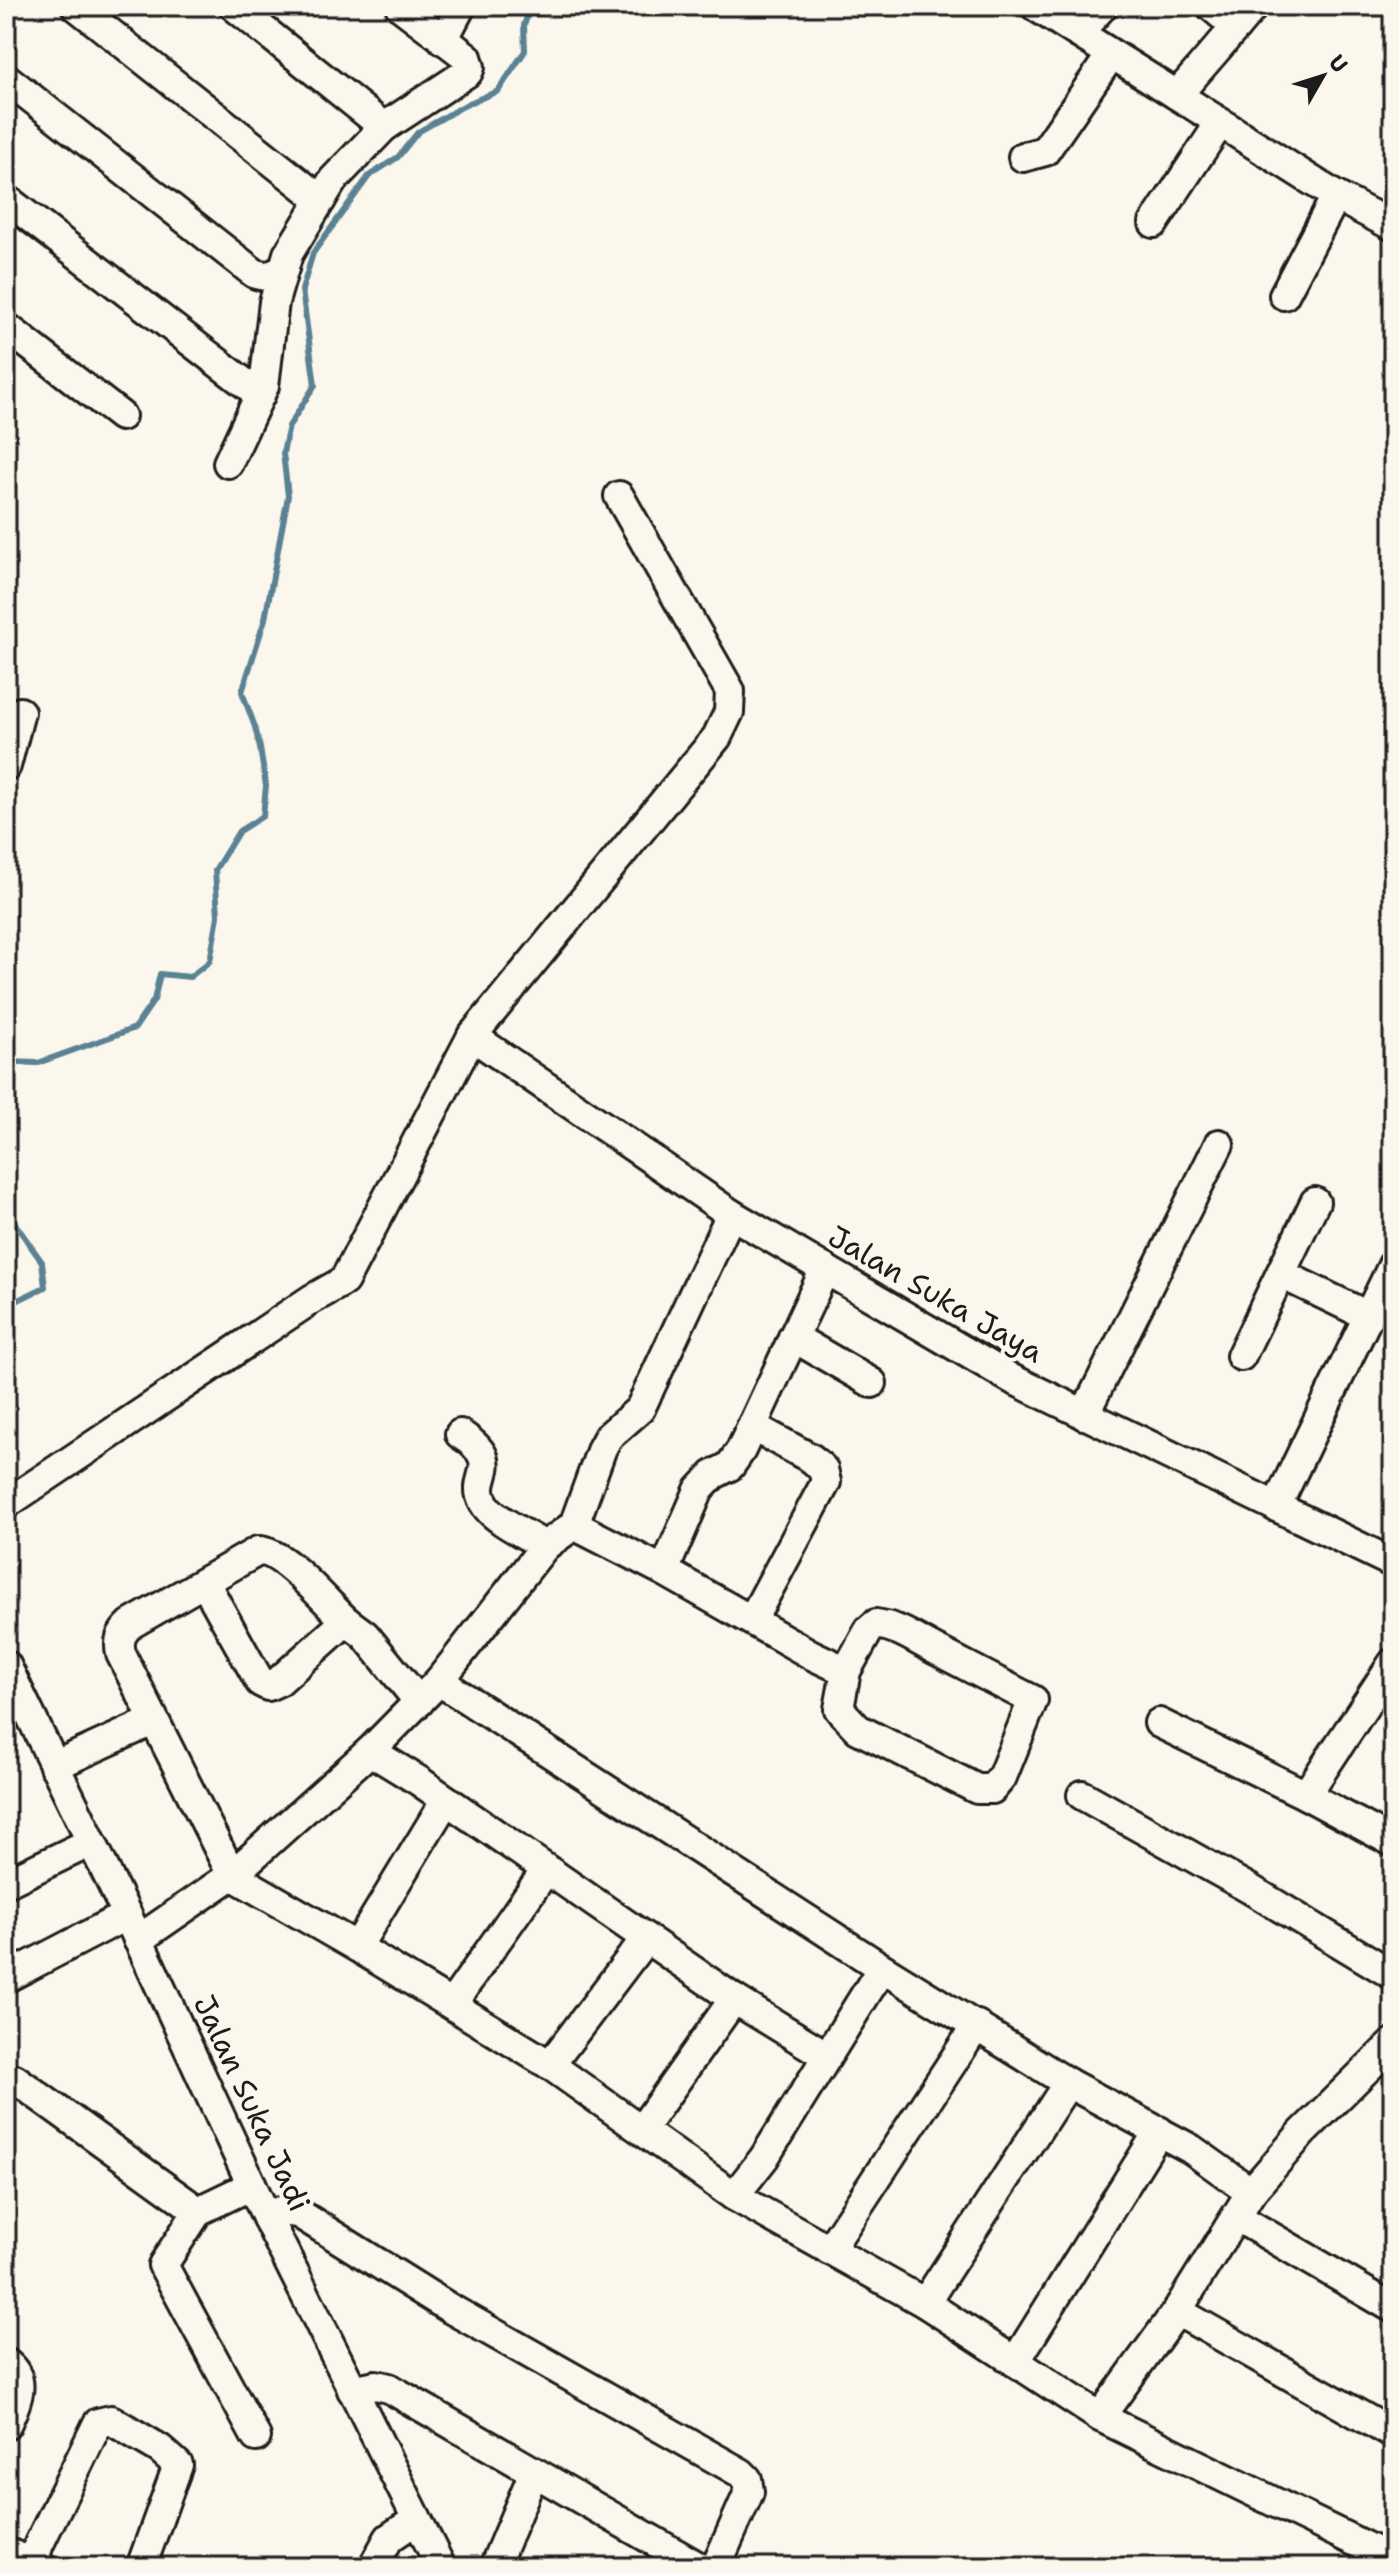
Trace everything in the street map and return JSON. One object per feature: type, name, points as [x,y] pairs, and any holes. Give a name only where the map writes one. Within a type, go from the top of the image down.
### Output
[{"type":"street","points":[[76,6],[321,200]]},
{"type":"street","points":[[234,6],[384,127]]},
{"type":"street","points":[[228,463],[264,386],[274,302],[288,254],[333,180],[384,127],[468,72],[471,63],[467,57],[400,6]]},
{"type":"street","points":[[443,40],[461,6]]},
{"type":"street","points":[[1035,6],[1336,196],[1393,226]]},
{"type":"street","points":[[1078,33],[1103,6]]},
{"type":"street","points":[[1177,95],[1245,16],[1211,6]]},
{"type":"street","points":[[1023,157],[1045,151],[1111,55]]},
{"type":"street","points":[[6,78],[254,273],[265,277],[284,268]]},
{"type":"street","points":[[1154,223],[1220,123]]},
{"type":"street","points":[[1284,295],[1336,196]]},
{"type":"street","points":[[6,199],[260,395]]},
{"type":"street","points":[[6,327],[121,416]]},
{"type":"street","points":[[6,1504],[312,1299],[344,1281],[472,1036],[717,737],[729,712],[730,691],[619,496]]},
{"type":"street","points":[[6,766],[20,712]]},
{"type":"street","name":"Jalan Suka Jaya","points":[[472,1036],[731,1214],[1012,1379],[1393,1563]]},
{"type":"street","points":[[1084,1415],[1219,1144]]},
{"type":"street","points":[[1241,1356],[1315,1202]]},
{"type":"street","points":[[6,1978],[133,1928],[232,1875],[370,1751],[439,1681],[545,1546],[574,1525],[602,1448],[608,1437],[640,1409],[731,1214]]},
{"type":"street","points":[[1276,1507],[1393,1265]]},
{"type":"street","points":[[664,1571],[699,1490],[713,1475],[730,1466],[752,1426],[825,1269]]},
{"type":"street","points":[[1281,1274],[1368,1316]]},
{"type":"street","points":[[793,1337],[872,1383]]},
{"type":"street","points":[[752,1426],[812,1459],[823,1469],[826,1482],[752,1620]]},
{"type":"street","points":[[460,1434],[475,1444],[486,1467],[479,1491],[484,1505],[545,1546]]},
{"type":"street","points":[[574,1525],[846,1671]]},
{"type":"street","points":[[419,1702],[365,1635],[286,1564],[266,1551],[258,1551],[131,1624],[121,1633],[121,1654],[232,1875],[550,2065],[734,2196],[925,2303],[1100,2417],[1393,2560]]},
{"type":"street","points":[[205,1583],[254,1674],[268,1686],[279,1681],[346,1621]]},
{"type":"street","points":[[876,1624],[898,1628],[1033,1700],[1002,1777],[992,1789],[977,1789],[858,1729],[846,1719],[839,1709],[846,1671],[869,1630],[876,1624]]},
{"type":"street","points":[[1306,1795],[1393,1663]]},
{"type":"street","name":"Jalan Suka Jadi","points":[[6,1665],[133,1928],[267,2218],[441,2567]]},
{"type":"street","points":[[439,1681],[882,1968],[1068,2083],[1191,2149],[1244,2204],[1393,2308]]},
{"type":"street","points":[[54,1766],[153,1721]]},
{"type":"street","points":[[1159,1723],[1306,1795],[1393,1842]]},
{"type":"street","points":[[370,1751],[734,1999],[827,2056]]},
{"type":"street","points":[[1082,1795],[1250,1889],[1393,1975]]},
{"type":"street","points":[[357,1947],[446,1800]]},
{"type":"street","points":[[6,1883],[91,1842]]},
{"type":"street","points":[[452,2004],[546,1870]]},
{"type":"street","points":[[550,2065],[646,1938]]},
{"type":"street","points":[[734,2196],[764,2158],[882,1968]]},
{"type":"street","points":[[642,2129],[734,1999]]},
{"type":"street","points":[[829,2250],[977,2025]]},
{"type":"street","points":[[1100,2417],[1177,2311],[1244,2204],[1302,2133],[1393,2043]]},
{"type":"street","points":[[15,2079],[198,2211]]},
{"type":"street","points":[[925,2303],[1068,2083]]},
{"type":"street","points":[[1015,2362],[1159,2131]]},
{"type":"street","points":[[252,2185],[198,2211],[163,2265],[256,2437]]},
{"type":"street","points":[[267,2218],[280,2211],[298,2213],[464,2317],[741,2473],[747,2479],[749,2492],[716,2567]]},
{"type":"street","points":[[1177,2311],[1393,2434]]},
{"type":"street","points":[[6,2363],[18,2381],[19,2395],[6,2425]]},
{"type":"street","points":[[352,2390],[376,2385],[389,2388],[699,2567]]},
{"type":"street","points":[[6,2552],[38,2564],[39,2544],[98,2423],[111,2420],[160,2449],[178,2465],[141,2567]]},
{"type":"street","points":[[494,2567],[534,2472]]},
{"type":"street","points":[[373,2567],[389,2538],[416,2520]]},
{"type":"waterway","points":[[6,1062],[38,1063],[135,1028],[154,1000],[160,974],[190,977],[210,961],[218,916],[215,870],[239,831],[263,816],[266,786],[260,748],[242,692],[265,619],[288,496],[283,453],[289,426],[315,385],[302,290],[313,253],[369,176],[398,157],[418,132],[467,104],[498,91],[525,51],[524,25],[531,6]]},
{"type":"waterway","points":[[6,1211],[42,1262],[45,1287],[6,1306]]}]
